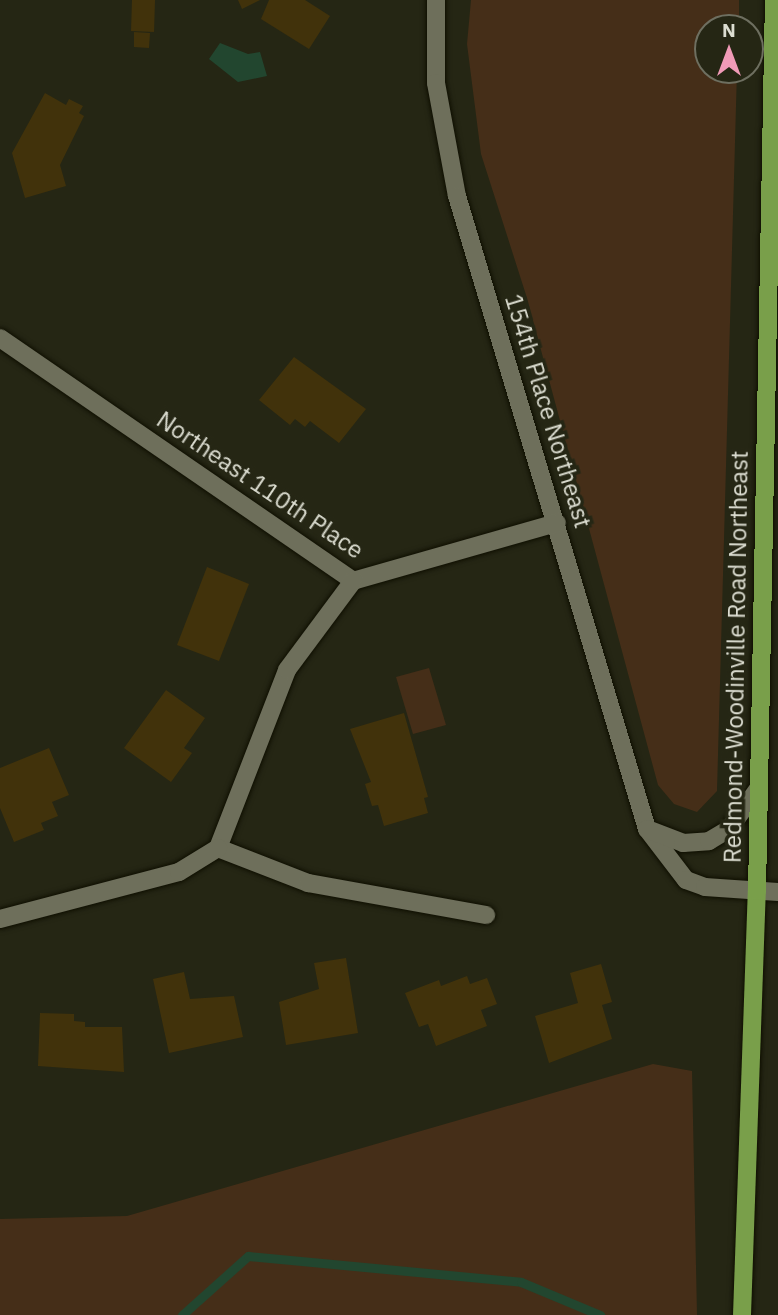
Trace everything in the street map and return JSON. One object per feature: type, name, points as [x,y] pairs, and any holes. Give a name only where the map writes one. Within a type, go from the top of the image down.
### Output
[{"type":"main road","name":"Redmond-Woodinville Road Northeast","points":[[742,1315],[757,891],[774,0]]},
{"type":"street","name":"154th Place Northeast","points":[[436,0],[436,83],[457,196],[647,830],[686,880],[705,887],[778,892]]},
{"type":"street","name":"Northeast 110th Place","points":[[0,338],[353,581],[557,523]]},
{"type":"street","points":[[0,919],[179,872],[218,848],[287,670],[353,581]]},
{"type":"street","points":[[647,830],[683,843],[709,841],[729,829],[758,789]]},
{"type":"street","points":[[218,848],[308,883],[486,915]]},
{"type":"shaded area","points":[[471,0],[739,0],[739,14],[694,14],[694,84],[737,84],[717,791],[697,812],[674,804],[658,785],[527,298],[481,154],[467,44]]},
{"type":"shaded area","points":[[220,43],[248,54],[260,52],[267,76],[238,82],[209,59]]},
{"type":"shaded area","points":[[429,668],[446,725],[413,734],[396,677]]},
{"type":"shaded area","points":[[653,1064],[692,1071],[697,1315],[0,1315],[0,1219],[127,1216]]},
{"type":"building","points":[[132,0],[155,0],[154,32],[131,31]]},
{"type":"building","points":[[238,0],[260,0],[242,9]]},
{"type":"building","points":[[269,0],[305,0],[330,16],[309,49],[261,19]]},
{"type":"building","points":[[134,32],[150,33],[149,48],[134,47]]},
{"type":"building","points":[[45,93],[66,105],[69,99],[83,106],[79,113],[84,116],[60,165],[66,186],[25,198],[12,153]]},
{"type":"building","points":[[294,357],[366,409],[339,443],[310,421],[305,427],[295,419],[290,425],[259,400]]},
{"type":"building","points":[[207,567],[249,584],[219,661],[177,645]]},
{"type":"building","points":[[166,690],[205,718],[184,748],[192,753],[171,782],[124,748]]},
{"type":"building","points":[[404,713],[428,797],[424,798],[428,813],[384,826],[378,805],[372,806],[365,784],[371,782],[350,729]]},
{"type":"building","points":[[49,748],[69,795],[52,802],[58,816],[41,823],[44,830],[14,842],[0,808],[0,768]]},
{"type":"building","points":[[346,958],[358,1033],[286,1045],[279,1002],[319,989],[314,963]]},
{"type":"building","points":[[601,964],[612,1002],[602,1005],[612,1039],[549,1063],[535,1016],[578,1003],[570,973]]},
{"type":"building","points":[[184,972],[190,999],[234,996],[243,1037],[169,1053],[153,979]]},
{"type":"building","points":[[467,976],[470,984],[487,978],[497,1004],[481,1010],[487,1026],[436,1046],[428,1024],[419,1027],[405,993],[439,980],[441,986]]},
{"type":"building","points":[[40,1013],[74,1014],[74,1021],[85,1022],[85,1027],[122,1027],[124,1072],[38,1066]]},
{"type":"waterway","points":[[182,1315],[248,1256],[521,1282],[600,1315]]}]
